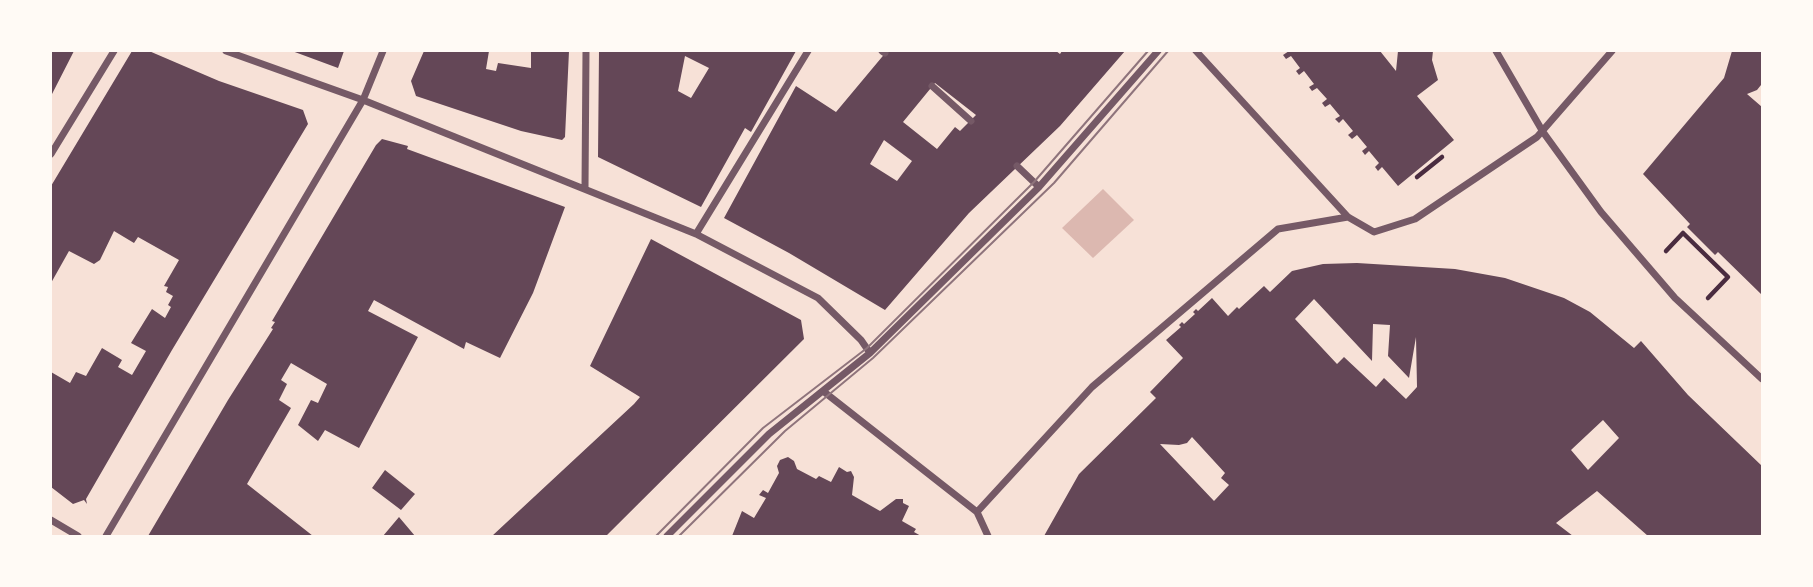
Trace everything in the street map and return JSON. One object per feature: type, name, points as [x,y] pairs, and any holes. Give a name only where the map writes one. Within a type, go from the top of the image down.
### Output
[{"type":"street","points":[[51,154],[114,51]]},
{"type":"street","points":[[226,51],[363,100],[696,234],[818,298],[862,340],[870,353]]},
{"type":"street","points":[[106,536],[363,100],[383,51]]},
{"type":"street","points":[[585,188],[586,51]]},
{"type":"street","points":[[696,234],[808,51]]},
{"type":"street","points":[[667,536],[769,434],[870,353],[1040,187],[1158,51]]},
{"type":"street","points":[[1196,51],[1348,217],[1374,232],[1415,219],[1543,132],[1612,51]]},
{"type":"street","points":[[1496,51],[1543,132],[1601,212],[1675,298],[1762,379]]},
{"type":"street","points":[[932,86],[971,121]]},
{"type":"street","points":[[1017,166],[1040,187]]},
{"type":"street","points":[[977,512],[1093,387],[1278,229],[1348,217]]},
{"type":"street","points":[[823,391],[977,512],[988,536]]},
{"type":"street","points":[[51,520],[78,536]]},
{"type":"path","points":[[1417,177],[1428,165],[1442,157]]},
{"type":"path","points":[[1676,242],[1683,233],[1728,277],[1720,285]]},
{"type":"path","points":[[1706,256],[1710,250]]},
{"type":"shaded area","points":[[1103,189],[1134,220],[1093,258],[1062,228]]},
{"type":"building","points":[[51,51],[74,51],[51,96]]},
{"type":"building","points":[[132,51],[149,51],[219,81],[303,110],[308,124],[172,350],[86,499],[87,504],[84,500],[73,504],[51,487],[51,372],[70,383],[76,372],[86,376],[102,348],[122,360],[118,367],[132,375],[146,351],[131,343],[152,309],[165,318],[173,296],[166,292],[168,287],[164,286],[179,260],[138,237],[134,243],[114,231],[100,260],[94,264],[69,251],[51,283],[51,186]]},
{"type":"building","points":[[292,51],[344,51],[338,68]]},
{"type":"building","points":[[424,51],[489,51],[486,69],[496,71],[498,63],[531,68],[531,51],[569,51],[565,137],[562,140],[521,131],[416,96],[411,81]]},
{"type":"building","points":[[599,51],[796,51],[751,132],[745,128],[701,207],[598,157]],"holes":[[[685,56],[709,68],[691,98],[678,91]]]},
{"type":"building","points":[[887,51],[1056,51],[1060,54],[1062,51],[1125,51],[1060,126],[969,213],[885,310],[724,218],[796,86],[836,112]],"holes":[[[935,83],[976,115],[960,131],[955,127],[937,149],[903,122]],[[884,140],[912,161],[897,181],[870,164]]]},
{"type":"building","points":[[1289,51],[1380,51],[1396,71],[1398,51],[1433,51],[1432,60],[1438,80],[1417,96],[1454,140],[1398,186],[1382,167],[1378,171],[1375,167],[1379,163],[1369,151],[1365,155],[1362,151],[1367,147],[1357,135],[1352,139],[1348,135],[1353,131],[1343,119],[1339,123],[1335,119],[1340,116],[1330,104],[1325,107],[1322,103],[1327,99],[1317,88],[1312,91],[1309,87],[1314,84],[1304,71],[1299,75],[1296,71],[1300,68],[1291,56],[1286,59],[1283,55]]},
{"type":"building","points":[[1732,51],[1762,51],[1761,85],[1747,94],[1762,107],[1762,295],[1718,252],[1715,255],[1687,227],[1690,224],[1643,174],[1724,78]]},
{"type":"building","points":[[382,139],[408,146],[407,149],[565,207],[533,293],[500,358],[466,342],[464,349],[374,300],[368,311],[418,337],[359,448],[325,430],[318,441],[298,425],[311,400],[318,403],[327,384],[291,363],[281,380],[287,384],[279,400],[291,408],[247,484],[313,536],[148,536],[273,329],[271,328],[275,322],[272,321]]},
{"type":"building","points":[[651,239],[801,320],[804,339],[606,536],[492,536],[640,397],[590,366]]},
{"type":"building","points":[[1357,263],[1455,269],[1505,278],[1564,298],[1590,312],[1634,348],[1641,341],[1688,395],[1762,466],[1762,533],[1760,536],[1648,536],[1597,491],[1556,523],[1573,536],[1044,536],[1079,474],[1156,398],[1150,392],[1183,358],[1166,340],[1181,327],[1179,325],[1182,322],[1184,324],[1195,314],[1193,312],[1196,309],[1198,311],[1212,298],[1228,316],[1264,286],[1270,292],[1292,271],[1323,264]],"holes":[[[1314,299],[1372,361],[1373,324],[1390,325],[1388,356],[1409,378],[1416,337],[1417,387],[1406,399],[1384,378],[1376,387],[1344,357],[1337,364],[1295,319]],[[1603,420],[1619,438],[1588,470],[1571,450]],[[1192,437],[1225,473],[1221,478],[1229,485],[1214,501],[1160,444],[1187,443]]]},
{"type":"building","points":[[788,457],[794,461],[797,469],[816,479],[819,476],[831,482],[839,467],[847,472],[851,471],[854,477],[852,495],[880,511],[896,499],[903,499],[903,503],[909,506],[902,521],[916,529],[914,532],[921,536],[732,536],[742,511],[754,518],[766,498],[759,495],[763,490],[768,493],[779,473],[777,466],[780,460]]},
{"type":"building","points":[[385,470],[415,494],[401,510],[372,488]]},
{"type":"building","points":[[399,517],[415,536],[383,536]]},
{"type":"tram line","points":[[656,536],[763,428],[867,348],[1034,182],[1148,51]]},
{"type":"tram line","points":[[679,536],[785,431],[873,358],[1054,183],[1168,51]]}]
